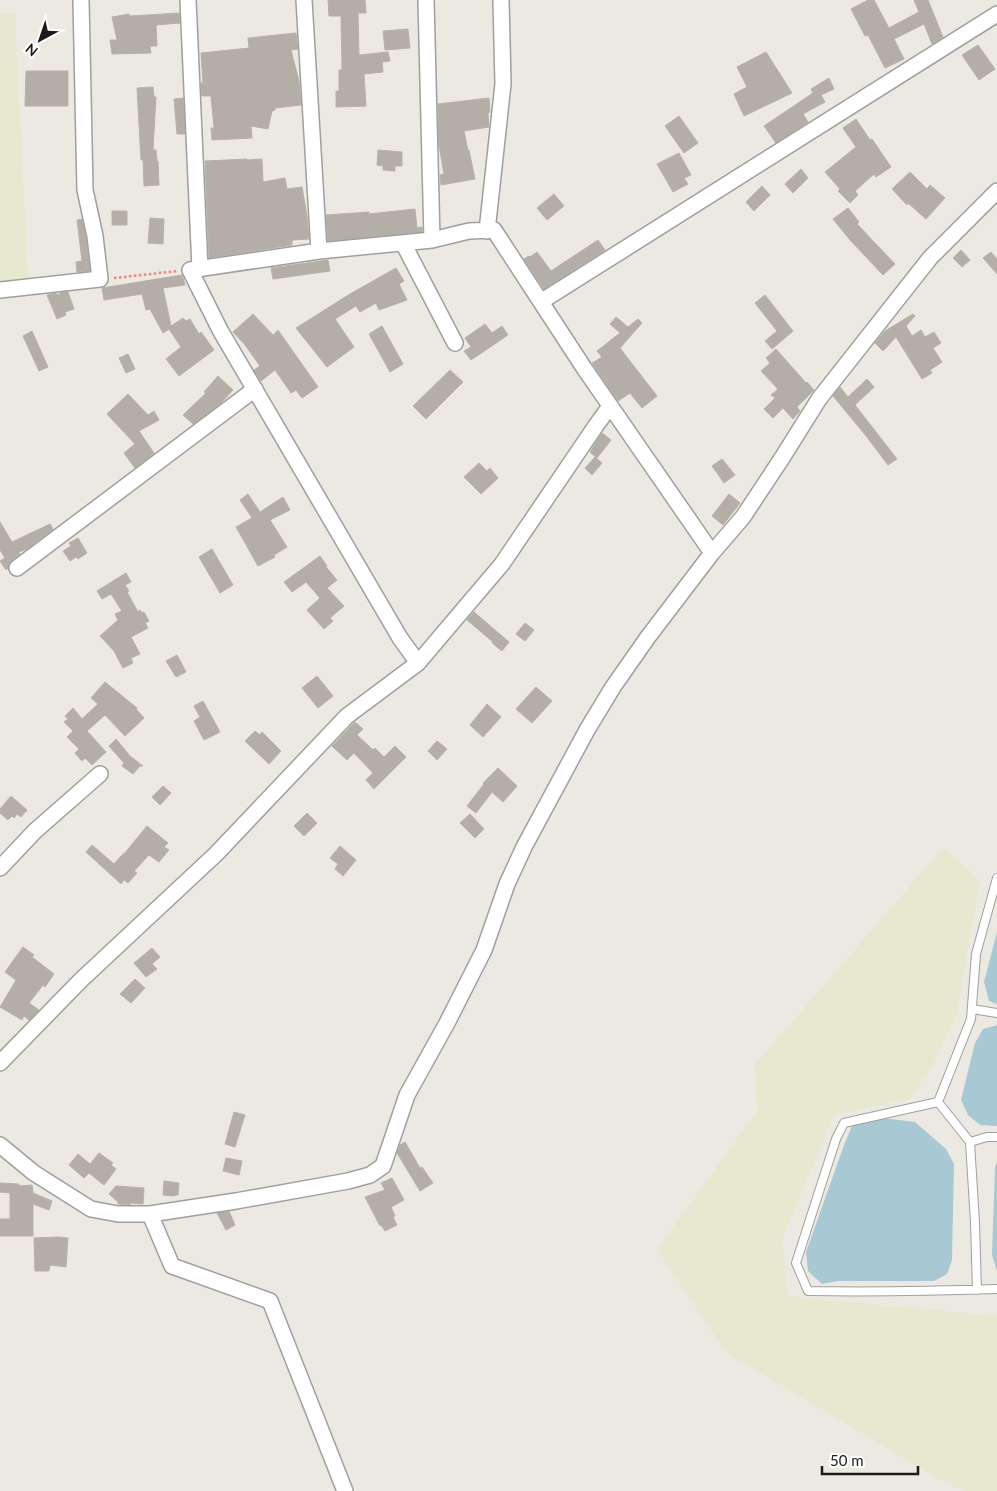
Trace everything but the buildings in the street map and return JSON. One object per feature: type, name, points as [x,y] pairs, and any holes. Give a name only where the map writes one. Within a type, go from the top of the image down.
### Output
[{"type":"street","points":[[0,290],[100,279],[95,236],[85,190],[81,0]]},
{"type":"street","points":[[188,0],[195,269],[220,330],[400,638],[418,663]]},
{"type":"street","points":[[304,0],[319,251]]},
{"type":"street","points":[[426,0],[432,240]]},
{"type":"street","points":[[486,231],[503,84],[501,0]]},
{"type":"street","points":[[542,301],[997,14]]},
{"type":"street","points":[[0,1145],[34,1173],[91,1209],[118,1214],[150,1214],[348,1181],[370,1175],[382,1166],[407,1095],[447,1023],[484,950],[507,884],[524,846],[587,730],[613,687],[648,637],[712,553],[743,517],[819,399],[930,258],[997,191]]},
{"type":"street","points":[[195,269],[319,251],[432,240],[469,231],[494,230],[610,406],[712,553]]},
{"type":"street","points":[[403,243],[455,343]]},
{"type":"street","points":[[17,568],[255,389]]},
{"type":"street","points":[[0,1063],[81,980],[216,854],[347,716],[418,663],[502,564],[610,406]]},
{"type":"street","points":[[0,868],[35,831],[100,774]]},
{"type":"street","points":[[150,1214],[172,1266],[270,1301],[345,1491]]},
{"type":"lane","points":[[938,1102],[971,1018],[976,954],[997,878]]},
{"type":"lane","points":[[972,1009],[997,1013]]},
{"type":"lane","points":[[938,1102],[970,1142],[977,1290]]},
{"type":"lane","points":[[938,1102],[844,1123],[836,1139],[796,1263],[808,1291],[870,1292],[997,1289]]},
{"type":"lane","points":[[970,1142],[987,1136],[997,1137]]},
{"type":"path","points":[[100,279],[195,269]]},
{"type":"green space","points":[[15,13],[28,279],[0,282],[0,15]]},
{"type":"green space","points":[[943,848],[980,880],[957,1015],[931,1068],[911,1098],[834,1115],[782,1239],[788,1296],[997,1316],[997,1491],[964,1491],[935,1477],[727,1353],[657,1250],[757,1111],[755,1065]]},
{"type":"water","points":[[997,932],[997,1004],[989,1001],[984,982]]},
{"type":"water","points":[[997,1025],[997,1126],[980,1125],[968,1115],[961,1100],[975,1043],[983,1029]]},
{"type":"water","points":[[867,1116],[915,1122],[946,1149],[954,1164],[952,1260],[947,1274],[934,1281],[838,1281],[822,1284],[808,1271],[806,1252],[844,1145],[852,1126]]},
{"type":"water","points":[[997,1162],[997,1271],[992,1255],[995,1167]]}]
